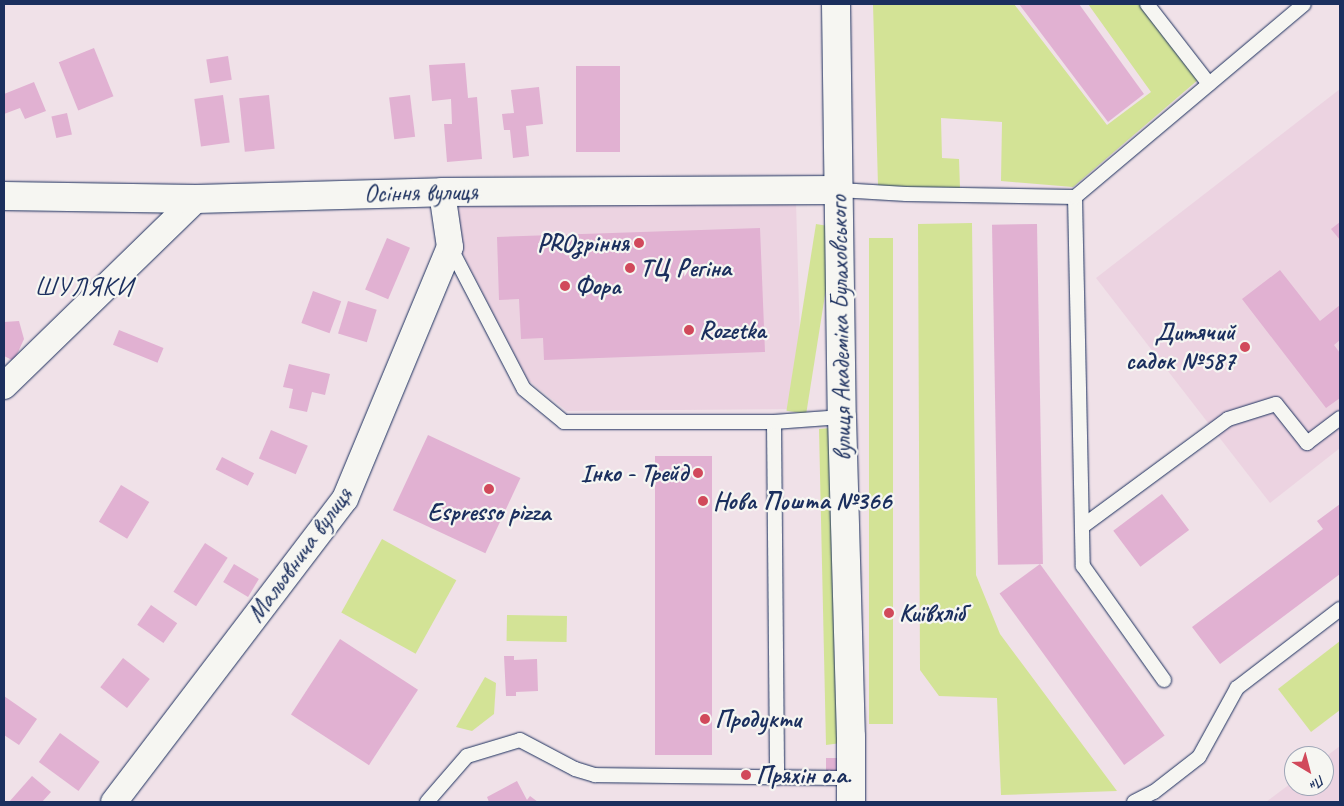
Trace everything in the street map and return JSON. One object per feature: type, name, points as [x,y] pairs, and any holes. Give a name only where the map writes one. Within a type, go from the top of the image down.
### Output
[{"type":"street","name":"вулиця Академіка Булаховського","points":[[836,4],[842,417],[852,737],[851,790]]},
{"type":"street","name":"Осіння вулиця","points":[[4,196],[196,199],[442,192],[838,190]]},
{"type":"street","points":[[442,192],[450,247]]},
{"type":"street","points":[[4,386],[196,199]]},
{"type":"street","name":"Мальовнича вулиця","points":[[114,802],[345,499],[450,247]]},
{"type":"lane","points":[[1147,4],[1209,84]]},
{"type":"lane","points":[[838,190],[906,194],[1075,197],[1304,4]]},
{"type":"lane","points":[[1075,197],[1083,566],[1164,680]]},
{"type":"lane","points":[[450,247],[524,389],[564,422],[774,422],[842,417]]},
{"type":"lane","points":[[1083,526],[1228,419],[1276,404],[1307,444],[1340,418]]},
{"type":"lane","points":[[774,422],[776,778]]},
{"type":"lane","points":[[1134,802],[1154,792],[1199,757],[1237,688],[1340,609]]},
{"type":"lane","points":[[428,802],[468,756],[520,740],[575,769],[595,775],[776,778],[851,790]]},
{"type":"shaded area","name":"Дитячий садок №587","points":[[1340,89],[1340,448],[1270,503],[1096,278]]},
{"type":"shaded area","points":[[796,202],[802,409],[567,411],[528,380],[460,249],[457,205]]},
{"type":"shaded area","points":[[1340,746],[1340,802],[1266,802],[1284,788],[1284,796],[1334,796],[1334,750]]},
{"type":"green space","points":[[873,4],[1014,4],[1107,125],[1151,92],[1088,4],[1139,4],[1199,79],[1073,187],[1001,181],[1002,122],[941,118],[942,158],[959,159],[960,188],[878,186]]},
{"type":"green space","points":[[972,223],[976,575],[1000,634],[1117,791],[1001,795],[997,698],[939,696],[920,670],[918,224]]},
{"type":"green space","points":[[816,224],[836,227],[806,414],[786,411]]},
{"type":"green space","points":[[869,238],[893,238],[893,724],[869,724]]},
{"type":"green space","points":[[840,427],[841,743],[826,745],[819,429]]},
{"type":"green space","points":[[382,539],[456,580],[416,654],[341,612]]},
{"type":"green space","points":[[507,615],[567,616],[567,642],[507,641]]},
{"type":"green space","points":[[1340,641],[1340,710],[1311,732],[1278,689]]},
{"type":"green space","points":[[485,677],[496,683],[494,714],[472,731],[456,727]]},
{"type":"building","points":[[1019,4],[1079,4],[1144,94],[1108,122]]},
{"type":"building","points":[[94,48],[113,96],[78,110],[59,62]]},
{"type":"building","points":[[228,56],[232,80],[210,83],[206,59]]},
{"type":"building","points":[[465,63],[468,98],[477,97],[482,159],[447,162],[444,124],[452,124],[451,99],[432,101],[429,65]]},
{"type":"building","points":[[576,66],[620,66],[620,152],[576,152]]},
{"type":"building","points":[[34,82],[46,111],[25,119],[20,108],[4,114],[4,94]]},
{"type":"building","points":[[539,87],[543,124],[526,126],[529,156],[513,158],[510,130],[504,130],[502,114],[514,113],[511,90]]},
{"type":"building","points":[[223,95],[230,143],[201,147],[194,99]]},
{"type":"building","points":[[269,95],[275,149],[245,152],[239,98]]},
{"type":"building","points":[[410,95],[415,137],[394,139],[389,98]]},
{"type":"building","points":[[67,113],[72,134],[56,138],[51,117]]},
{"type":"building","points":[[1340,222],[1340,240],[1331,229]]},
{"type":"building","points":[[1037,224],[1043,564],[998,565],[992,225]]},
{"type":"building","name":"ТЦ Регіна","points":[[760,228],[765,352],[544,360],[543,338],[521,339],[519,299],[499,300],[497,237]]},
{"type":"building","points":[[387,238],[410,248],[388,299],[365,290]]},
{"type":"building","points":[[1280,270],[1320,321],[1340,305],[1340,340],[1334,345],[1340,353],[1340,398],[1326,408],[1242,299]]},
{"type":"building","points":[[313,291],[341,301],[330,333],[301,323]]},
{"type":"building","points":[[348,301],[377,310],[367,342],[338,334]]},
{"type":"building","points":[[19,321],[24,339],[14,361],[4,356],[4,322]]},
{"type":"building","points":[[119,330],[164,348],[158,363],[113,345]]},
{"type":"building","points":[[289,364],[330,374],[325,395],[312,392],[307,412],[289,408],[293,389],[283,387]]},
{"type":"building","points":[[271,430],[308,446],[296,474],[259,459]]},
{"type":"building","points":[[428,435],[520,478],[485,553],[393,510]]},
{"type":"building","points":[[655,456],[712,456],[712,755],[655,755]]},
{"type":"building","points":[[222,457],[254,473],[248,486],[216,469]]},
{"type":"building","points":[[121,485],[149,502],[127,539],[99,522]]},
{"type":"building","points":[[1162,494],[1189,530],[1140,567],[1113,531]]},
{"type":"building","points":[[1340,504],[1340,574],[1220,664],[1192,627],[1323,529],[1317,521]]},
{"type":"building","points":[[205,543],[228,558],[196,606],[173,592]]},
{"type":"building","points":[[234,564],[259,579],[248,597],[223,582]]},
{"type":"building","points":[[1040,564],[1165,736],[1124,765],[1000,593]]},
{"type":"building","points":[[151,605],[177,623],[163,643],[137,625]]},
{"type":"building","points":[[340,639],[418,690],[369,765],[291,714]]},
{"type":"building","points":[[504,656],[514,656],[514,660],[537,659],[538,691],[516,692],[516,696],[506,696]]},
{"type":"building","points":[[123,658],[150,679],[127,708],[100,687]]},
{"type":"building","points":[[4,696],[37,719],[19,745],[4,735]]},
{"type":"building","points":[[60,733],[100,762],[78,791],[39,762]]},
{"type":"building","points":[[826,758],[843,758],[843,773],[826,773]]},
{"type":"building","points":[[32,776],[51,792],[42,802],[9,802]]},
{"type":"building","points":[[517,781],[527,800],[530,796],[538,802],[489,802],[487,797]]},
{"type":"place","name":"PROзріння","points":[[639,243]]},
{"type":"place","name":"ТЦ Регіна","points":[[630,268]]},
{"type":"place","name":"Фора","points":[[565,286]]},
{"type":"place","name":"Rozetka","points":[[689,330]]},
{"type":"place","name":"Дитячий садок №587","points":[[1245,347]]},
{"type":"place","name":"Інко - Трейд","points":[[698,473]]},
{"type":"place","name":"Espresso pizza","points":[[489,489]]},
{"type":"place","name":"Нова Пошта №366","points":[[703,501]]},
{"type":"place","name":"Київхліб","points":[[889,613]]},
{"type":"place","name":"Продукти","points":[[705,719]]},
{"type":"place","name":"Пряхін о.а.","points":[[746,775]]},
{"type":"district","name":"ШУЛЯКИ","points":[[84,287]]}]
